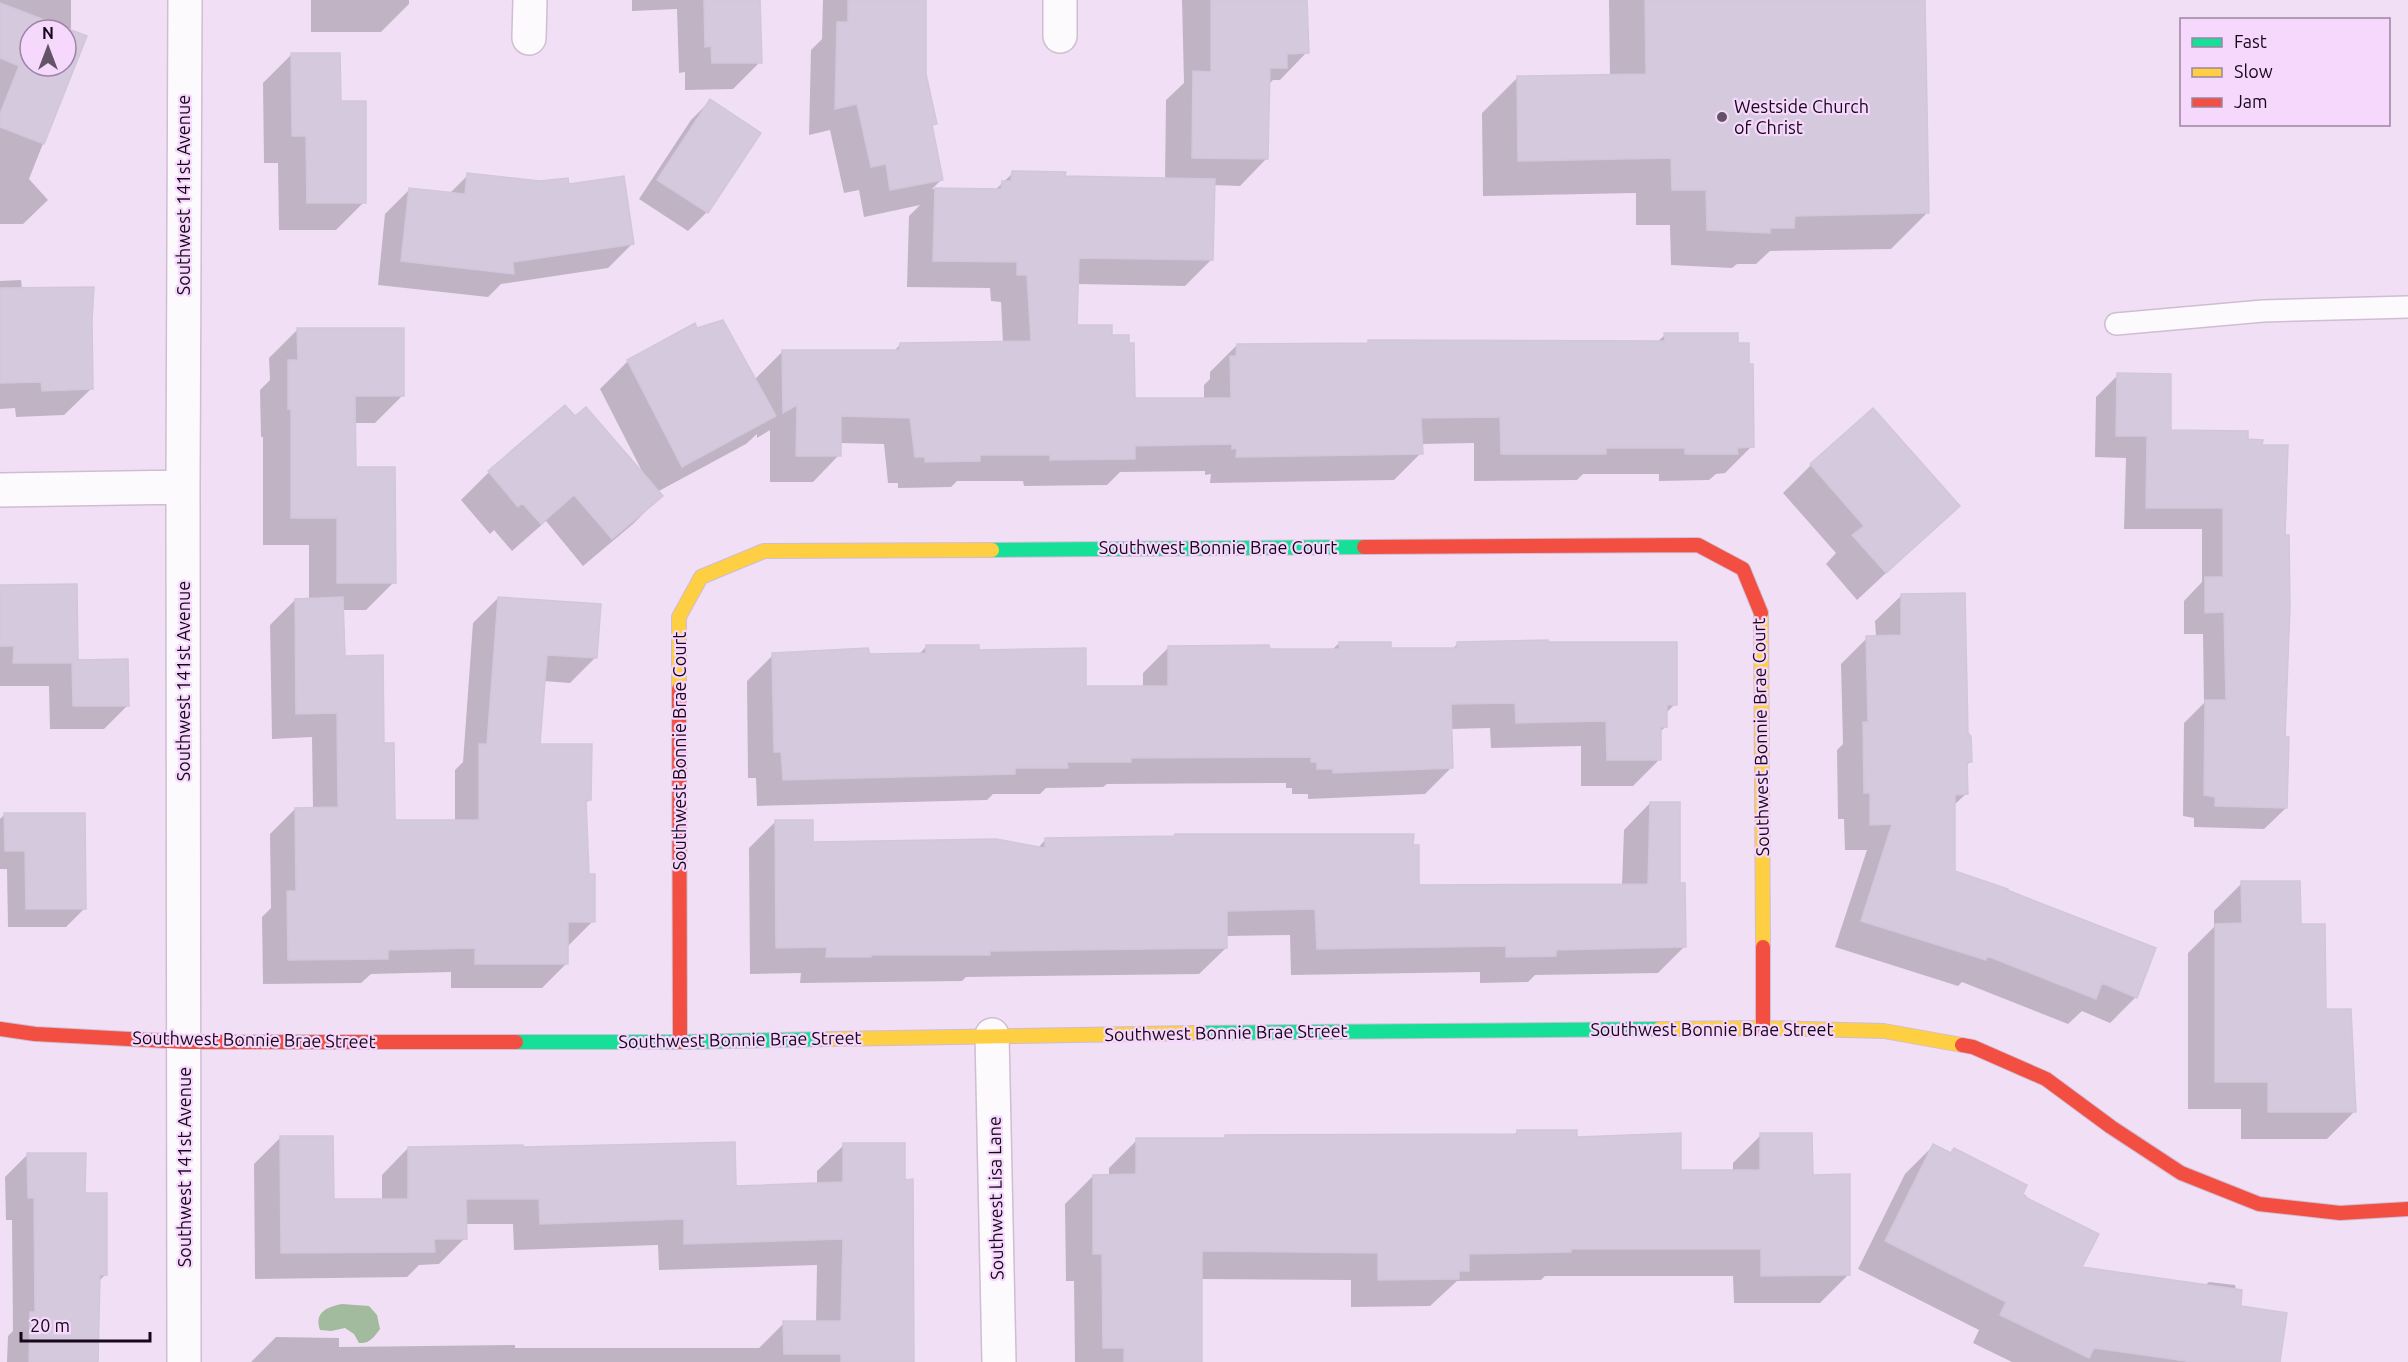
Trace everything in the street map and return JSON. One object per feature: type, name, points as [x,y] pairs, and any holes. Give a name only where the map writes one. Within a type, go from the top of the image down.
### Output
[{"type":"street","name":"Southwest 141st Avenue","points":[[184,1362],[185,0]]},
{"type":"street","points":[[529,38],[530,0]]},
{"type":"street","points":[[1060,0],[1060,36]]},
{"type":"street","points":[[0,490],[183,487]]},
{"type":"street","name":"Southwest Bonnie Brae Court","points":[[680,1042],[679,617],[701,577],[764,551],[1698,545],[1743,569],[1761,612],[1763,1028]]},
{"type":"street","name":"Southwest Bonnie Brae Street","points":[[0,1029],[35,1034],[185,1042],[680,1042],[992,1035],[1763,1028],[1884,1031],[1973,1047],[2046,1079],[2111,1127],[2181,1173],[2259,1204],[2340,1213],[2408,1209]]},
{"type":"street","name":"Southwest Lisa Lane","points":[[992,1035],[999,1362]]},
{"type":"lane","points":[[2116,324],[2263,311],[2408,308]]},
{"type":"shaded area","points":[[342,1304],[369,1306],[377,1315],[380,1329],[371,1339],[359,1343],[354,1334],[345,1328],[331,1331],[320,1330],[319,1319],[323,1311]]},
{"type":"building","points":[[704,0],[760,0],[762,63],[712,63],[711,46],[705,47]]},
{"type":"building","points":[[848,0],[926,0],[926,74],[937,124],[932,125],[943,180],[890,190],[886,164],[871,167],[857,104],[835,109],[837,22],[848,22]]},
{"type":"building","points":[[1211,0],[1307,0],[1309,53],[1287,54],[1287,68],[1270,68],[1268,159],[1192,158],[1193,71],[1211,72]]},
{"type":"building","name":"Westside Church of Christ","points":[[1645,0],[1925,0],[1929,213],[1795,216],[1794,228],[1770,228],[1770,233],[1707,230],[1706,190],[1672,190],[1671,158],[1518,161],[1517,76],[1646,74]]},
{"type":"building","points":[[0,3],[40,18],[18,18],[18,66],[0,58]]},
{"type":"building","points":[[78,33],[87,36],[78,59]]},
{"type":"building","points":[[291,53],[340,53],[341,101],[366,101],[366,203],[307,203],[306,136],[292,136]]},
{"type":"building","points":[[18,69],[18,78],[70,78],[44,144],[0,127],[0,114]]},
{"type":"building","points":[[710,99],[761,133],[708,213],[657,180]]},
{"type":"building","points":[[1012,171],[1066,172],[1065,176],[1215,179],[1213,260],[1079,258],[1077,325],[1112,325],[1112,335],[1129,335],[1129,343],[1134,343],[1135,398],[1231,398],[1230,356],[1236,356],[1237,344],[1368,343],[1368,340],[1665,341],[1664,333],[1738,333],[1738,343],[1749,343],[1749,364],[1753,364],[1754,447],[1737,448],[1738,454],[1685,454],[1685,448],[1606,448],[1606,454],[1501,454],[1500,417],[1421,418],[1423,454],[1236,457],[1237,448],[1232,449],[1232,444],[1135,446],[1135,459],[1050,460],[1050,455],[980,455],[980,461],[925,462],[925,457],[915,457],[910,418],[841,416],[841,456],[796,456],[797,405],[783,413],[782,350],[899,350],[900,343],[1031,341],[1027,275],[1017,275],[1017,262],[933,261],[935,188],[1001,189],[1002,181],[1011,181]]},
{"type":"building","points":[[467,173],[540,181],[568,178],[569,184],[624,176],[634,244],[513,262],[514,274],[401,261],[409,188],[465,194]]},
{"type":"building","points":[[94,287],[93,389],[42,391],[41,382],[0,383],[0,288]]},
{"type":"building","points":[[723,320],[776,416],[682,467],[627,360],[695,323],[697,328]]},
{"type":"building","points":[[297,328],[404,328],[404,396],[355,396],[356,467],[395,467],[396,583],[337,583],[337,518],[291,518],[291,409],[288,409],[288,360],[298,360]]},
{"type":"building","points":[[2117,373],[2171,374],[2171,430],[2248,431],[2248,439],[2263,440],[2262,445],[2288,445],[2285,535],[2289,535],[2290,607],[2285,737],[2289,737],[2287,808],[2215,806],[2215,797],[2204,795],[2205,700],[2226,700],[2224,612],[2205,613],[2205,577],[2223,577],[2223,508],[2146,508],[2147,436],[2116,436]]},
{"type":"building","points":[[565,405],[575,416],[586,407],[663,496],[612,539],[574,495],[541,524],[522,503],[518,507],[488,471]]},
{"type":"building","points":[[1873,408],[1960,506],[1886,573],[1852,535],[1864,526],[1810,464]]},
{"type":"building","points":[[77,584],[78,660],[128,659],[129,706],[73,706],[72,663],[13,663],[14,646],[0,646],[0,585]]},
{"type":"building","points":[[1965,593],[1968,733],[1971,736],[1972,762],[1967,762],[1968,794],[1955,795],[1955,871],[2008,889],[2156,948],[2137,998],[2102,983],[2096,999],[1987,956],[1986,960],[1861,921],[1892,824],[1870,825],[1870,793],[1864,793],[1863,722],[1868,722],[1866,636],[1901,635],[1901,594]]},
{"type":"building","points":[[343,597],[345,656],[383,655],[384,743],[394,743],[395,820],[479,820],[479,744],[487,744],[498,597],[601,604],[597,658],[547,655],[540,744],[592,744],[591,800],[586,800],[589,874],[595,874],[595,922],[568,922],[568,964],[475,964],[475,948],[388,950],[388,959],[288,960],[287,891],[296,891],[295,808],[338,807],[337,713],[296,714],[295,599]]},
{"type":"building","points":[[1548,640],[1548,642],[1677,642],[1677,705],[1667,705],[1667,727],[1661,727],[1661,760],[1607,760],[1606,721],[1516,723],[1515,703],[1451,704],[1453,768],[1333,773],[1333,769],[1317,769],[1317,762],[1311,762],[1311,757],[1131,758],[1131,762],[1067,762],[1068,768],[1015,768],[1015,774],[783,780],[781,752],[774,752],[772,653],[868,648],[870,654],[926,653],[926,645],[979,645],[979,650],[1086,648],[1086,686],[1168,686],[1168,646],[1269,645],[1270,649],[1339,649],[1339,642],[1391,642],[1391,648],[1457,648],[1457,642]]},
{"type":"building","points":[[1650,802],[1680,802],[1680,883],[1685,883],[1686,947],[1556,950],[1556,956],[1506,957],[1506,946],[1317,949],[1315,909],[1227,911],[1227,948],[990,951],[990,955],[826,957],[827,947],[776,948],[775,820],[813,820],[813,842],[996,839],[1045,848],[1045,838],[1174,836],[1175,834],[1414,834],[1413,845],[1419,845],[1419,885],[1648,884]]},
{"type":"building","points":[[4,813],[85,813],[86,909],[26,909],[25,851],[5,851]]},
{"type":"building","points":[[2241,881],[2300,881],[2301,924],[2325,924],[2326,1009],[2351,1009],[2356,1112],[2268,1112],[2268,1082],[2215,1082],[2215,924],[2242,923]]},
{"type":"building","points":[[1517,1130],[1577,1130],[1577,1137],[1681,1133],[1681,1170],[1760,1170],[1760,1133],[1812,1133],[1813,1175],[1850,1174],[1850,1275],[1761,1276],[1761,1249],[1571,1249],[1571,1252],[1469,1254],[1469,1271],[1459,1271],[1459,1279],[1378,1280],[1378,1253],[1202,1251],[1202,1362],[1124,1362],[1124,1348],[1103,1348],[1102,1254],[1093,1254],[1093,1175],[1136,1174],[1136,1138],[1225,1138],[1225,1135],[1517,1134]]},
{"type":"building","points":[[280,1136],[333,1136],[334,1199],[408,1199],[408,1147],[735,1142],[736,1186],[843,1182],[843,1143],[905,1143],[905,1180],[913,1179],[914,1362],[841,1362],[841,1354],[784,1354],[783,1321],[841,1321],[843,1239],[684,1244],[684,1219],[540,1224],[539,1199],[466,1199],[467,1239],[434,1239],[435,1252],[281,1253]]},
{"type":"building","points":[[1933,1144],[1951,1153],[1954,1148],[2027,1185],[2023,1194],[2025,1197],[2099,1234],[2082,1267],[2242,1290],[2241,1306],[2287,1313],[2280,1362],[2193,1362],[2094,1348],[2089,1358],[2000,1315],[2006,1302],[1885,1241]]},
{"type":"building","points":[[27,1153],[86,1153],[85,1193],[107,1193],[107,1275],[100,1275],[98,1362],[29,1362],[30,1312],[35,1312],[34,1198],[28,1198]]},
{"type":"traffic: fast","points":[[992,550],[1364,547]]},
{"type":"traffic: fast","points":[[1196,1033],[1659,1029]]},
{"type":"traffic: fast","points":[[516,1042],[829,1039]]},
{"type":"traffic: slow","points":[[679,689],[679,617],[701,577],[764,551],[992,550]]},
{"type":"traffic: slow","points":[[1761,613],[1763,947]]},
{"type":"traffic: slow","points":[[1659,1029],[1763,1028],[1884,1031],[1962,1045]]},
{"type":"traffic: slow","points":[[829,1039],[1196,1033]]},
{"type":"traffic: jam","points":[[1364,547],[1698,545],[1743,569],[1761,613]]},
{"type":"traffic: jam","points":[[679,689],[680,1042]]},
{"type":"traffic: jam","points":[[1763,947],[1763,1028]]},
{"type":"traffic: jam","points":[[0,1029],[35,1034],[185,1042],[516,1042]]},
{"type":"traffic: jam","points":[[1962,1045],[1973,1047],[2046,1079],[2111,1127],[2181,1173],[2259,1204],[2340,1213],[2408,1209]]},
{"type":"place","name":"Westside Church of Christ","points":[[1722,117]]}]
